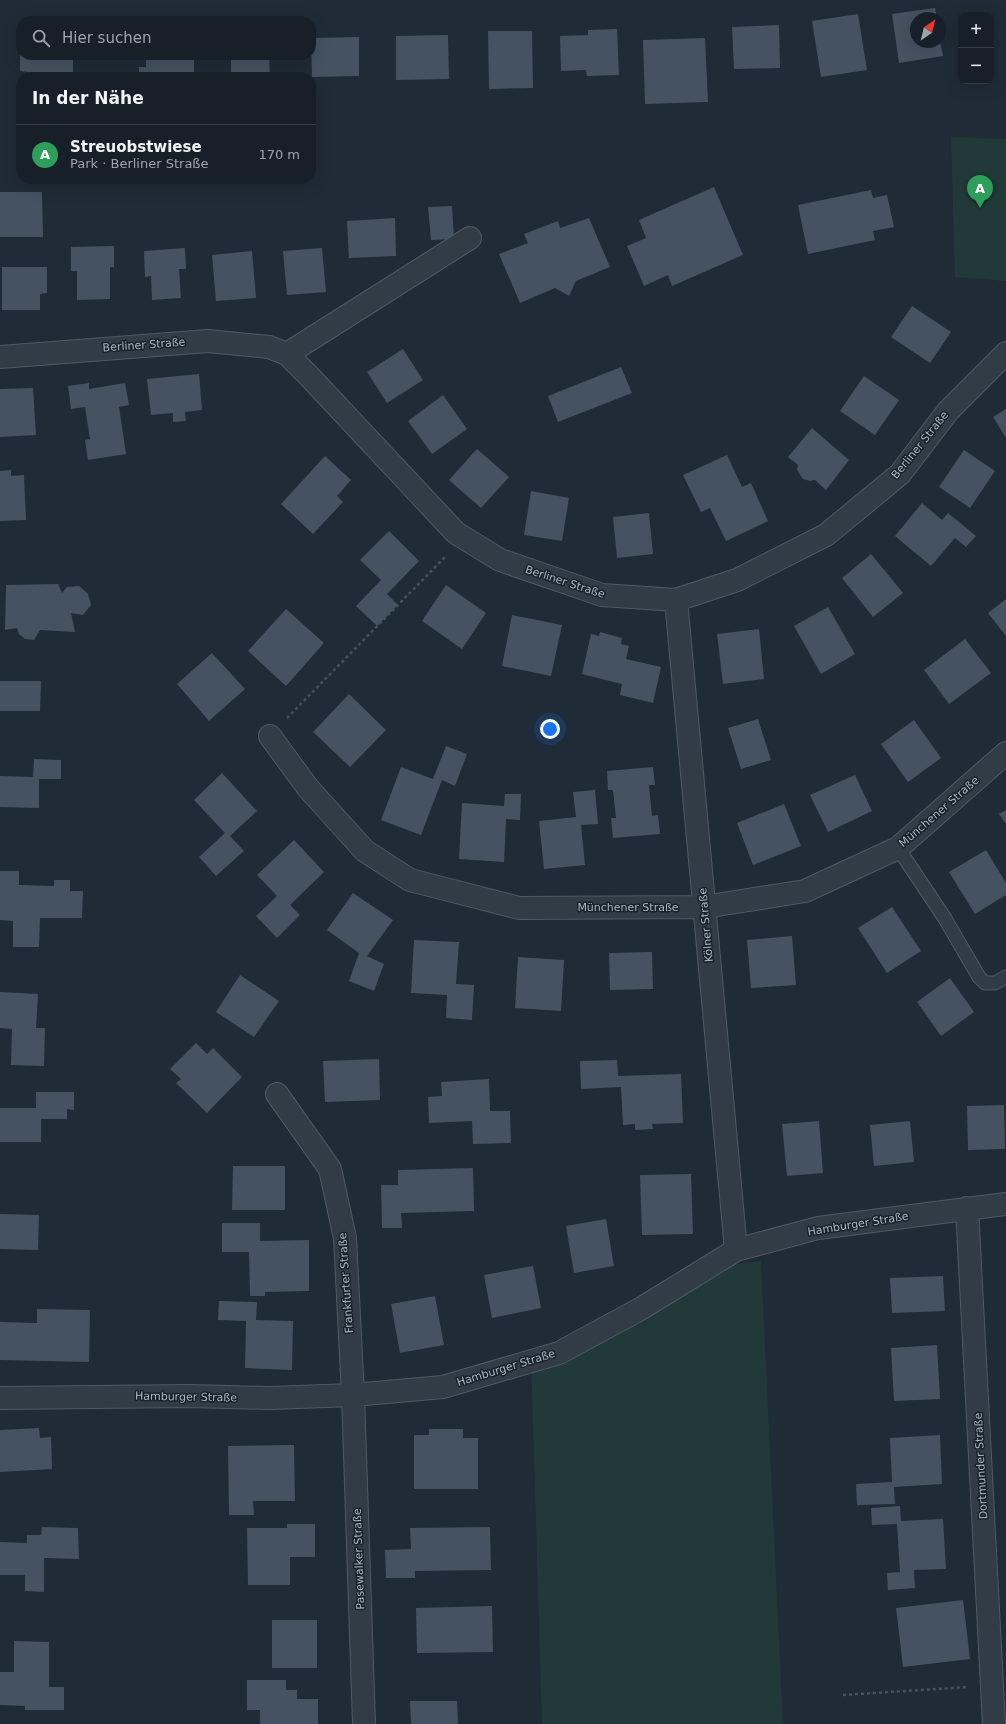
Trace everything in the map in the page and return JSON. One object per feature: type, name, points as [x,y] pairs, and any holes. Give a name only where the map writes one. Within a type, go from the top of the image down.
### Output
[{"type":"street","points":[[287,354],[470,238]]},
{"type":"street","name":"Berliner Straße","points":[[0,356],[208,340],[269,347],[287,354],[456,533],[464,538],[500,560],[602,595],[676,600],[737,580],[826,535],[900,474],[948,411],[1006,352]]},
{"type":"street","name":"Kölner Straße","points":[[676,600],[736,1250]]},
{"type":"street","name":"Münchener Straße","points":[[270,736],[308,788],[365,851],[410,880],[519,908],[704,907],[804,891],[898,848],[1006,753]]},
{"type":"street","name":"Frankfurter Straße","points":[[277,1094],[330,1169],[345,1238],[353,1395]]},
{"type":"street","name":"Hamburger Straße","points":[[0,1398],[189,1396],[270,1398],[353,1395],[443,1387],[559,1352],[642,1308],[736,1250],[818,1228],[1006,1204]]},
{"type":"street","name":"Dortmunder Straße","points":[[967,1208],[994,1724]]},
{"type":"street","name":"Pasewalker Straße","points":[[353,1395],[364,1724]]},
{"type":"lane","points":[[898,848],[944,918],[979,977],[985,983],[995,983],[1006,977]]},
{"type":"path","points":[[270,736],[464,538]]},
{"type":"path","points":[[843,1695],[992,1685]]},
{"type":"green space","points":[[951,137],[1006,139],[1006,281],[955,277]]},
{"type":"green space","points":[[761,1261],[783,1724],[542,1724],[531,1359],[702,1268]]},
{"type":"building","points":[[935,8],[936,12],[910,12],[910,48],[941,48],[943,56],[899,63],[892,14]]},
{"type":"building","points":[[858,14],[867,70],[821,77],[812,21]]},
{"type":"building","points":[[779,25],[780,68],[734,69],[732,27]]},
{"type":"building","points":[[617,29],[619,75],[587,76],[586,70],[561,71],[560,36],[588,35],[588,30]]},
{"type":"building","points":[[488,31],[532,31],[533,88],[489,89]]},
{"type":"building","points":[[448,35],[449,79],[396,80],[396,36]]},
{"type":"building","points":[[359,37],[359,76],[316,77],[316,72],[312,72],[312,60],[316,60],[316,38]]},
{"type":"building","points":[[705,38],[708,102],[645,104],[643,40]]},
{"type":"building","points":[[20,60],[73,60],[73,72],[20,71]]},
{"type":"building","points":[[146,60],[194,60],[194,72],[139,72],[139,67],[146,67]]},
{"type":"building","points":[[231,60],[269,60],[270,72],[231,72]]},
{"type":"building","points":[[714,187],[743,255],[672,286],[668,275],[644,286],[627,246],[646,238],[639,220]]},
{"type":"building","points":[[871,190],[873,198],[887,195],[894,227],[873,231],[875,240],[808,254],[798,205]]},
{"type":"building","points":[[0,192],[42,192],[43,237],[0,237]]},
{"type":"building","points":[[452,206],[454,239],[431,240],[428,207]]},
{"type":"building","points":[[395,218],[396,256],[349,258],[347,221]]},
{"type":"building","points":[[589,218],[610,267],[576,281],[569,296],[555,288],[520,303],[499,254],[528,243],[524,234],[558,221],[560,228]]},
{"type":"building","points":[[114,246],[114,267],[110,267],[110,299],[77,300],[77,271],[71,271],[71,247]]},
{"type":"building","points":[[185,248],[186,269],[179,269],[181,298],[152,300],[151,276],[145,277],[144,251]]},
{"type":"building","points":[[322,248],[326,292],[287,295],[283,251]]},
{"type":"building","points":[[252,251],[256,298],[216,301],[212,255]]},
{"type":"building","points":[[2,267],[47,267],[47,293],[40,294],[40,310],[2,310]]},
{"type":"building","points":[[912,306],[951,332],[930,363],[891,337]]},
{"type":"building","points":[[403,349],[423,380],[387,403],[367,372]]},
{"type":"building","points":[[621,367],[632,393],[558,422],[548,396]]},
{"type":"building","points":[[199,374],[202,410],[185,412],[186,421],[173,422],[173,413],[151,415],[147,379]]},
{"type":"building","points":[[864,376],[899,400],[875,435],[840,411]]},
{"type":"building","points":[[89,383],[89,389],[125,383],[129,405],[119,407],[126,454],[88,460],[85,440],[90,439],[85,407],[71,409],[68,386]]},
{"type":"building","points":[[33,388],[36,435],[0,437],[0,389]]},
{"type":"building","points":[[443,395],[467,429],[432,454],[408,421]]},
{"type":"building","points":[[1006,409],[1006,438],[993,417]]},
{"type":"building","points":[[812,428],[849,460],[826,490],[815,480],[810,481],[803,479],[797,470],[798,465],[788,457]]},
{"type":"building","points":[[477,449],[509,477],[481,508],[449,480]]},
{"type":"building","points":[[964,450],[995,471],[970,508],[939,487]]},
{"type":"building","points":[[727,455],[742,487],[751,483],[768,521],[726,541],[710,508],[701,512],[683,475]]},
{"type":"building","points":[[325,456],[351,480],[337,496],[343,502],[313,534],[281,504]]},
{"type":"building","points":[[11,470],[11,476],[24,475],[26,520],[0,521],[0,471]]},
{"type":"building","points":[[531,491],[569,498],[562,541],[524,535]]},
{"type":"building","points":[[922,503],[942,520],[948,513],[976,536],[966,547],[955,538],[931,566],[895,536]]},
{"type":"building","points":[[649,513],[653,554],[617,558],[613,517]]},
{"type":"building","points":[[389,531],[419,561],[387,594],[398,605],[377,626],[356,606],[381,580],[360,560]]},
{"type":"building","points":[[871,554],[903,593],[873,617],[842,578]]},
{"type":"building","points":[[58,584],[62,593],[67,587],[79,586],[88,594],[91,605],[83,615],[71,613],[75,632],[40,630],[34,640],[25,639],[19,634],[17,628],[5,630],[6,585]]},
{"type":"building","points":[[446,585],[486,613],[462,649],[422,621]]},
{"type":"building","points":[[1006,599],[1006,636],[988,613]]},
{"type":"building","points":[[828,607],[855,654],[821,674],[794,626]]},
{"type":"building","points":[[286,609],[324,643],[286,686],[248,651]]},
{"type":"building","points":[[512,615],[562,625],[551,676],[502,666]]},
{"type":"building","points":[[759,629],[764,679],[723,684],[717,634]]},
{"type":"building","points":[[600,632],[622,638],[621,644],[629,646],[626,659],[661,667],[653,703],[620,695],[622,684],[582,674],[591,634],[599,636]]},
{"type":"building","points":[[965,639],[991,673],[949,704],[924,670]]},
{"type":"building","points":[[212,653],[245,689],[209,721],[177,684]]},
{"type":"building","points":[[0,681],[41,681],[40,711],[0,711]]},
{"type":"building","points":[[349,694],[386,730],[350,767],[313,732]]},
{"type":"building","points":[[758,719],[771,760],[741,769],[728,728]]},
{"type":"building","points":[[914,720],[941,758],[908,782],[881,744]]},
{"type":"building","points":[[446,746],[467,754],[455,786],[442,780],[421,835],[381,820],[401,767],[433,779]]},
{"type":"building","points":[[34,759],[61,760],[61,779],[39,779],[39,808],[0,807],[0,776],[33,777]]},
{"type":"building","points":[[653,767],[655,785],[649,785],[652,816],[658,815],[660,834],[613,838],[611,818],[616,818],[613,790],[608,790],[607,771]]},
{"type":"building","points":[[222,773],[257,811],[230,836],[244,851],[216,876],[199,857],[225,833],[194,800]]},
{"type":"building","points":[[855,775],[872,811],[828,832],[810,795]]},
{"type":"building","points":[[595,790],[598,824],[581,825],[585,865],[544,869],[539,821],[576,817],[573,792]]},
{"type":"building","points":[[505,794],[521,794],[520,820],[506,819],[504,862],[459,859],[462,803],[504,806]]},
{"type":"building","points":[[784,804],[801,846],[753,865],[737,823]]},
{"type":"building","points":[[1006,810],[1006,824],[999,814]]},
{"type":"building","points":[[294,840],[324,872],[290,905],[300,915],[277,938],[256,916],[277,896],[257,875]]},
{"type":"building","points":[[986,850],[1006,883],[1006,895],[975,914],[949,872]]},
{"type":"building","points":[[0,871],[19,871],[19,885],[54,886],[54,880],[70,880],[70,891],[83,891],[82,918],[40,918],[39,947],[13,947],[13,921],[0,920]]},
{"type":"building","points":[[353,893],[393,920],[367,956],[384,964],[374,991],[349,981],[359,953],[327,930]]},
{"type":"building","points":[[892,907],[921,951],[887,973],[858,928]]},
{"type":"building","points":[[792,936],[796,985],[751,988],[747,940]]},
{"type":"building","points":[[414,940],[459,942],[456,984],[474,985],[472,1020],[446,1018],[447,995],[411,993]]},
{"type":"building","points":[[652,952],[653,989],[610,990],[609,953]]},
{"type":"building","points":[[518,957],[564,960],[561,1011],[515,1008]]},
{"type":"building","points":[[240,975],[279,1001],[254,1037],[216,1012]]},
{"type":"building","points":[[950,978],[974,1012],[941,1036],[917,1002]]},
{"type":"building","points":[[0,992],[38,994],[36,1028],[45,1028],[44,1066],[11,1065],[12,1029],[0,1028]]},
{"type":"building","points":[[196,1043],[207,1054],[213,1048],[242,1077],[207,1113],[176,1083],[181,1079],[170,1069]]},
{"type":"building","points":[[379,1059],[380,1100],[325,1102],[323,1061]]},
{"type":"building","points":[[617,1060],[618,1076],[681,1074],[683,1123],[652,1124],[653,1129],[635,1130],[635,1124],[623,1125],[621,1087],[581,1089],[580,1061]]},
{"type":"building","points":[[489,1079],[490,1111],[510,1111],[511,1143],[473,1144],[472,1121],[429,1123],[428,1097],[442,1096],[441,1082]]},
{"type":"building","points":[[36,1092],[74,1092],[74,1110],[67,1109],[67,1119],[41,1119],[41,1142],[0,1142],[0,1108],[36,1108]]},
{"type":"building","points":[[1004,1105],[1005,1149],[968,1150],[967,1106]]},
{"type":"building","points":[[819,1121],[823,1173],[787,1176],[782,1124]]},
{"type":"building","points":[[910,1121],[914,1162],[874,1166],[870,1125]]},
{"type":"building","points":[[233,1166],[285,1166],[285,1210],[232,1210]]},
{"type":"building","points":[[473,1168],[474,1211],[401,1213],[402,1228],[382,1228],[381,1185],[398,1185],[398,1170]]},
{"type":"building","points":[[691,1174],[693,1234],[642,1235],[640,1175]]},
{"type":"building","points":[[0,1214],[39,1215],[38,1250],[0,1249]]},
{"type":"building","points":[[606,1219],[614,1266],[574,1273],[566,1226]]},
{"type":"building","points":[[222,1223],[260,1223],[260,1241],[309,1240],[309,1291],[265,1292],[265,1296],[250,1296],[249,1252],[222,1252]]},
{"type":"building","points":[[533,1266],[541,1308],[492,1318],[484,1275]]},
{"type":"building","points":[[943,1276],[945,1311],[892,1313],[890,1278]]},
{"type":"building","points":[[435,1296],[444,1345],[400,1353],[391,1304]]},
{"type":"building","points":[[219,1301],[257,1302],[256,1320],[293,1321],[292,1370],[245,1368],[246,1321],[218,1320]]},
{"type":"building","points":[[37,1309],[90,1310],[89,1362],[0,1360],[0,1322],[37,1323]]},
{"type":"building","points":[[937,1345],[940,1399],[894,1401],[891,1348]]},
{"type":"building","points":[[39,1428],[40,1438],[51,1437],[52,1469],[0,1472],[0,1430]]},
{"type":"building","points":[[429,1429],[463,1429],[463,1438],[478,1438],[478,1489],[414,1489],[414,1435],[429,1435]]},
{"type":"building","points":[[940,1435],[942,1484],[894,1487],[895,1504],[857,1505],[856,1484],[892,1482],[890,1438]]},
{"type":"building","points":[[294,1445],[295,1501],[253,1501],[254,1515],[229,1515],[228,1446]]},
{"type":"building","points":[[900,1506],[901,1521],[943,1519],[946,1569],[914,1570],[915,1588],[888,1590],[887,1573],[900,1572],[897,1524],[872,1525],[871,1508]]},
{"type":"building","points":[[287,1524],[315,1524],[315,1557],[290,1557],[290,1585],[248,1585],[247,1528],[287,1528]]},
{"type":"building","points":[[42,1527],[78,1528],[79,1559],[44,1558],[44,1592],[25,1591],[25,1575],[0,1575],[0,1542],[27,1543],[27,1535],[41,1535]]},
{"type":"building","points":[[490,1527],[491,1570],[415,1571],[415,1578],[386,1578],[385,1550],[411,1549],[410,1528]]},
{"type":"building","points":[[963,1600],[970,1659],[903,1667],[896,1608]]},
{"type":"building","points":[[492,1606],[493,1652],[417,1653],[416,1608]]},
{"type":"building","points":[[272,1620],[317,1620],[317,1668],[272,1668]]},
{"type":"building","points":[[14,1641],[49,1642],[49,1687],[64,1687],[64,1710],[25,1710],[25,1706],[0,1705],[0,1672],[14,1672]]},
{"type":"building","points":[[247,1680],[286,1680],[286,1690],[297,1690],[297,1699],[318,1699],[318,1724],[260,1724],[260,1710],[247,1710]]},
{"type":"building","points":[[410,1701],[457,1701],[458,1724],[411,1724]]},
{"type":"place","name":"Streuobstwiese","points":[[980,208]]}]
